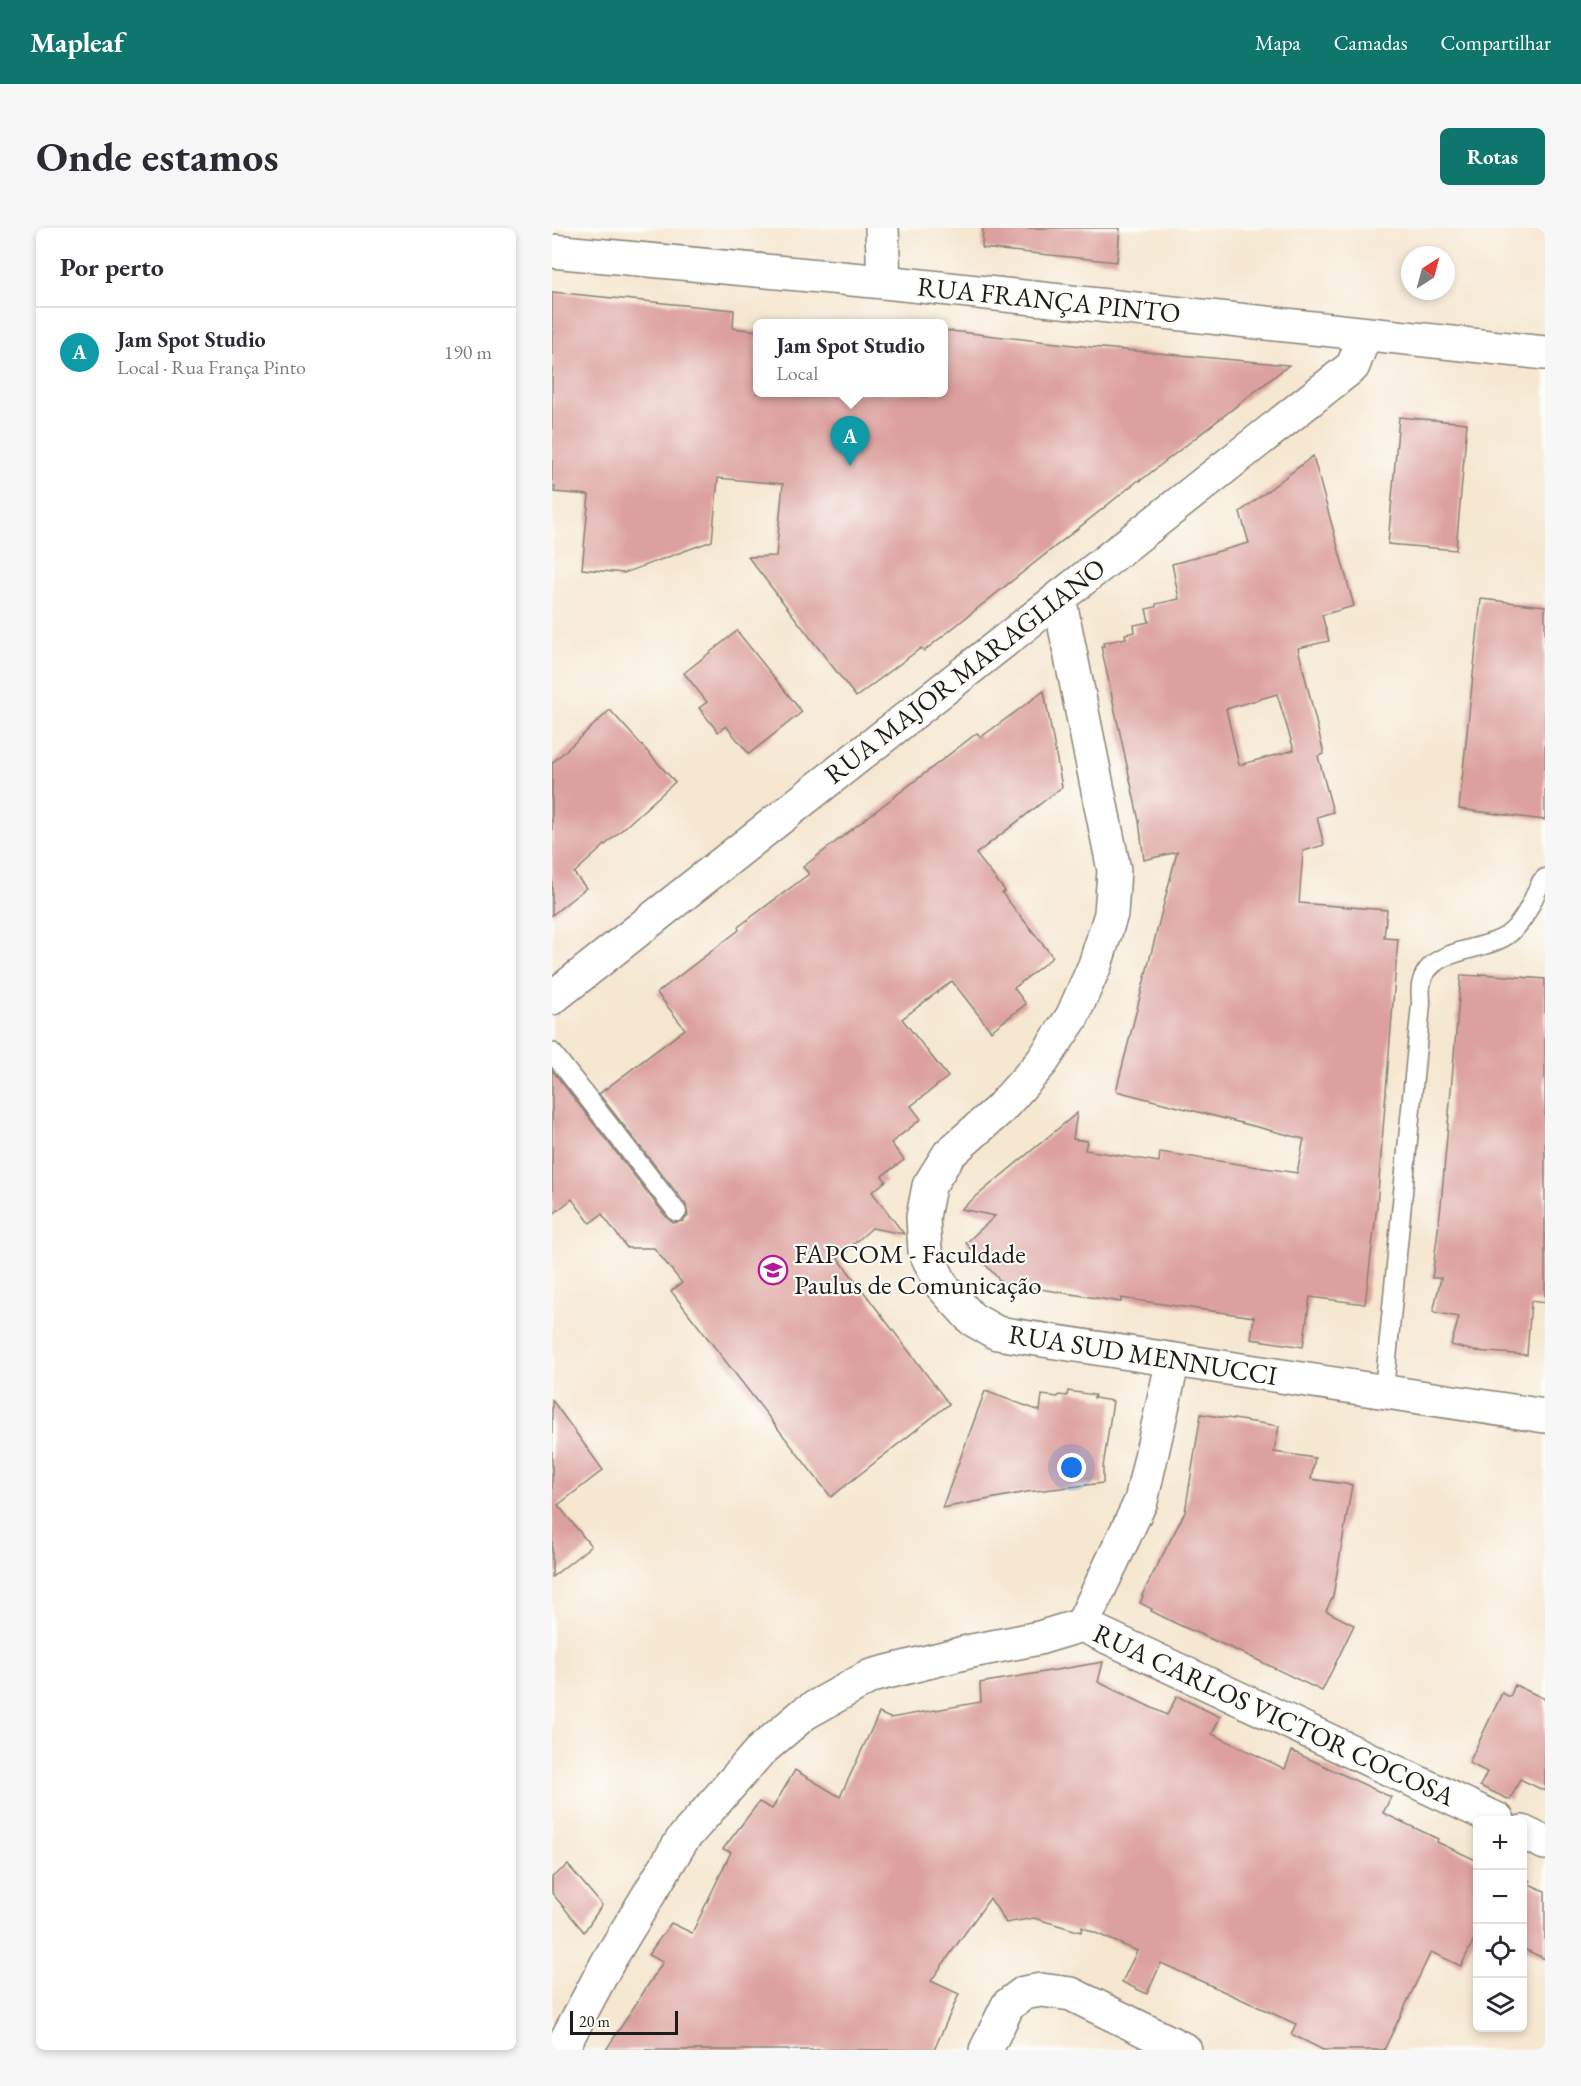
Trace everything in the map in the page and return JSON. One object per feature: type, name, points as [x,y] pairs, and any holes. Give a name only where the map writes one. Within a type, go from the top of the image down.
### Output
[{"type":"street","points":[[882,228],[884,282]]},
{"type":"street","name":"RUA FRANÇA PINTO","points":[[552,251],[884,282],[1545,353]]},
{"type":"street","name":"RUA MAJOR MARAGLIANO","points":[[552,998],[1353,366],[1365,334]]},
{"type":"street","name":"RUA SUD MENNUCCI","points":[[1059,597],[1114,870],[1111,914],[1090,976],[1071,1017],[1048,1053],[1000,1109],[949,1154],[929,1186],[923,1217],[925,1251],[942,1286],[972,1319],[997,1333],[1545,1416]]},
{"type":"street","points":[[561,2050],[609,1960],[682,1840],[759,1752],[800,1718],[871,1676],[972,1651],[1039,1638],[1082,1625],[1142,1501],[1173,1360]]},
{"type":"street","name":"RUA CARLOS VICTOR COCOSA","points":[[1082,1625],[1487,1816]]},
{"type":"street","points":[[1527,1834],[1545,1843]]},
{"type":"street","points":[[986,2050],[1008,2005],[1024,1993],[1041,1989],[1071,1994],[1185,2050]]},
{"type":"lane","points":[[1384,1391],[1421,985],[1428,969],[1444,956],[1488,945],[1506,936],[1519,925],[1545,878]]},
{"type":"lane","points":[[552,1052],[677,1212]]},
{"type":"building","points":[[983,228],[1120,228],[1117,262],[982,248]]},
{"type":"building","points":[[552,292],[734,310],[733,328],[753,330],[753,397],[948,397],[948,331],[1091,347],[1289,365],[1140,481],[1140,479],[924,651],[921,648],[856,697],[748,557],[776,556],[783,484],[718,478],[712,541],[624,573],[582,569],[589,495],[554,492],[555,487],[552,487]]},
{"type":"building","points":[[1399,417],[1467,423],[1456,550],[1388,544]]},
{"type":"building","points":[[1313,456],[1354,606],[1322,615],[1329,641],[1298,648],[1324,754],[1318,756],[1333,812],[1317,817],[1324,845],[1303,851],[1299,903],[1387,910],[1384,938],[1398,939],[1377,1206],[1365,1304],[1310,1297],[1303,1347],[1251,1339],[1254,1317],[1121,1298],[1121,1302],[1022,1286],[1013,1295],[966,1243],[995,1216],[961,1209],[1077,1113],[1073,1139],[1087,1141],[1085,1150],[1159,1162],[1160,1152],[1297,1173],[1304,1139],[1116,1091],[1177,852],[1144,860],[1139,821],[1101,646],[1104,646],[1103,643],[1126,638],[1125,634],[1135,632],[1134,625],[1149,622],[1146,609],[1156,607],[1156,604],[1179,599],[1172,564],[1249,543],[1240,512]],"holes":[[[1277,694],[1294,750],[1239,765],[1226,709]]]},
{"type":"building","points":[[1481,599],[1545,606],[1545,820],[1459,809]]},
{"type":"building","points":[[737,631],[802,712],[749,754],[726,726],[718,732],[699,708],[707,702],[684,673]]},
{"type":"building","points":[[1044,691],[1062,787],[976,854],[1005,891],[1002,893],[1053,957],[1014,988],[1026,1004],[991,1031],[952,981],[902,1019],[948,1077],[911,1106],[921,1119],[891,1143],[904,1160],[882,1176],[886,1181],[872,1192],[904,1234],[872,1228],[838,1258],[949,1404],[831,1497],[671,1291],[682,1283],[654,1248],[627,1248],[602,1214],[590,1223],[572,1199],[552,1215],[552,1070],[668,1219],[673,1223],[683,1221],[688,1216],[686,1205],[599,1094],[685,1029],[657,993],[739,930],[738,927],[809,874],[803,867],[977,733],[981,737]]},
{"type":"building","points":[[610,710],[675,782],[574,873],[586,888],[552,915],[552,763]]},
{"type":"building","points":[[1480,974],[1545,979],[1545,1303],[1531,1301],[1527,1355],[1475,1351],[1451,1345],[1459,1317],[1433,1312],[1441,1278],[1432,1278],[1441,1205],[1461,975],[1481,976]]},
{"type":"building","points":[[985,1391],[1040,1411],[1042,1395],[1067,1396],[1068,1391],[1095,1395],[1094,1398],[1113,1401],[1103,1467],[1103,1483],[1027,1492],[942,1508]]},
{"type":"building","points":[[552,1400],[603,1470],[558,1505],[591,1546],[552,1577]]},
{"type":"building","points":[[1201,1414],[1279,1426],[1274,1452],[1315,1458],[1311,1479],[1352,1485],[1333,1596],[1326,1611],[1354,1625],[1322,1691],[1177,1624],[1140,1603],[1185,1512]]},
{"type":"building","points":[[1103,1662],[1098,1682],[1167,1715],[1177,1696],[1220,1717],[1212,1734],[1285,1769],[1292,1751],[1391,1797],[1383,1813],[1473,1859],[1473,1941],[1461,1966],[1431,1952],[1384,2050],[1323,2050],[1291,2034],[1296,2024],[1161,1963],[1147,1994],[1122,1982],[1137,1951],[1082,1927],[1081,1932],[1034,1918],[1006,1923],[990,1898],[931,1981],[959,1994],[934,2050],[606,2050],[663,1962],[648,1955],[671,1923],[692,1933],[731,1852],[723,1849],[759,1802],[772,1809],[795,1770],[840,1797],[879,1713],[890,1718],[981,1702],[980,1683]]},
{"type":"building","points":[[1515,1685],[1545,1699],[1545,1791],[1520,1779],[1510,1800],[1480,1786],[1487,1772],[1469,1763],[1502,1693],[1510,1697]]},
{"type":"building","points":[[568,1865],[602,1905],[584,1932],[552,1893],[552,1877]]},
{"type":"building","points":[[1527,1880],[1530,1881],[1529,1884],[1545,1891],[1545,1959],[1527,1950]]},
{"type":"place","name":"Jam Spot Studio","points":[[850,466]]},
{"type":"place","name":"FAPCOM - Faculdade Paulus de Comunicação","points":[[773,1270]]}]
